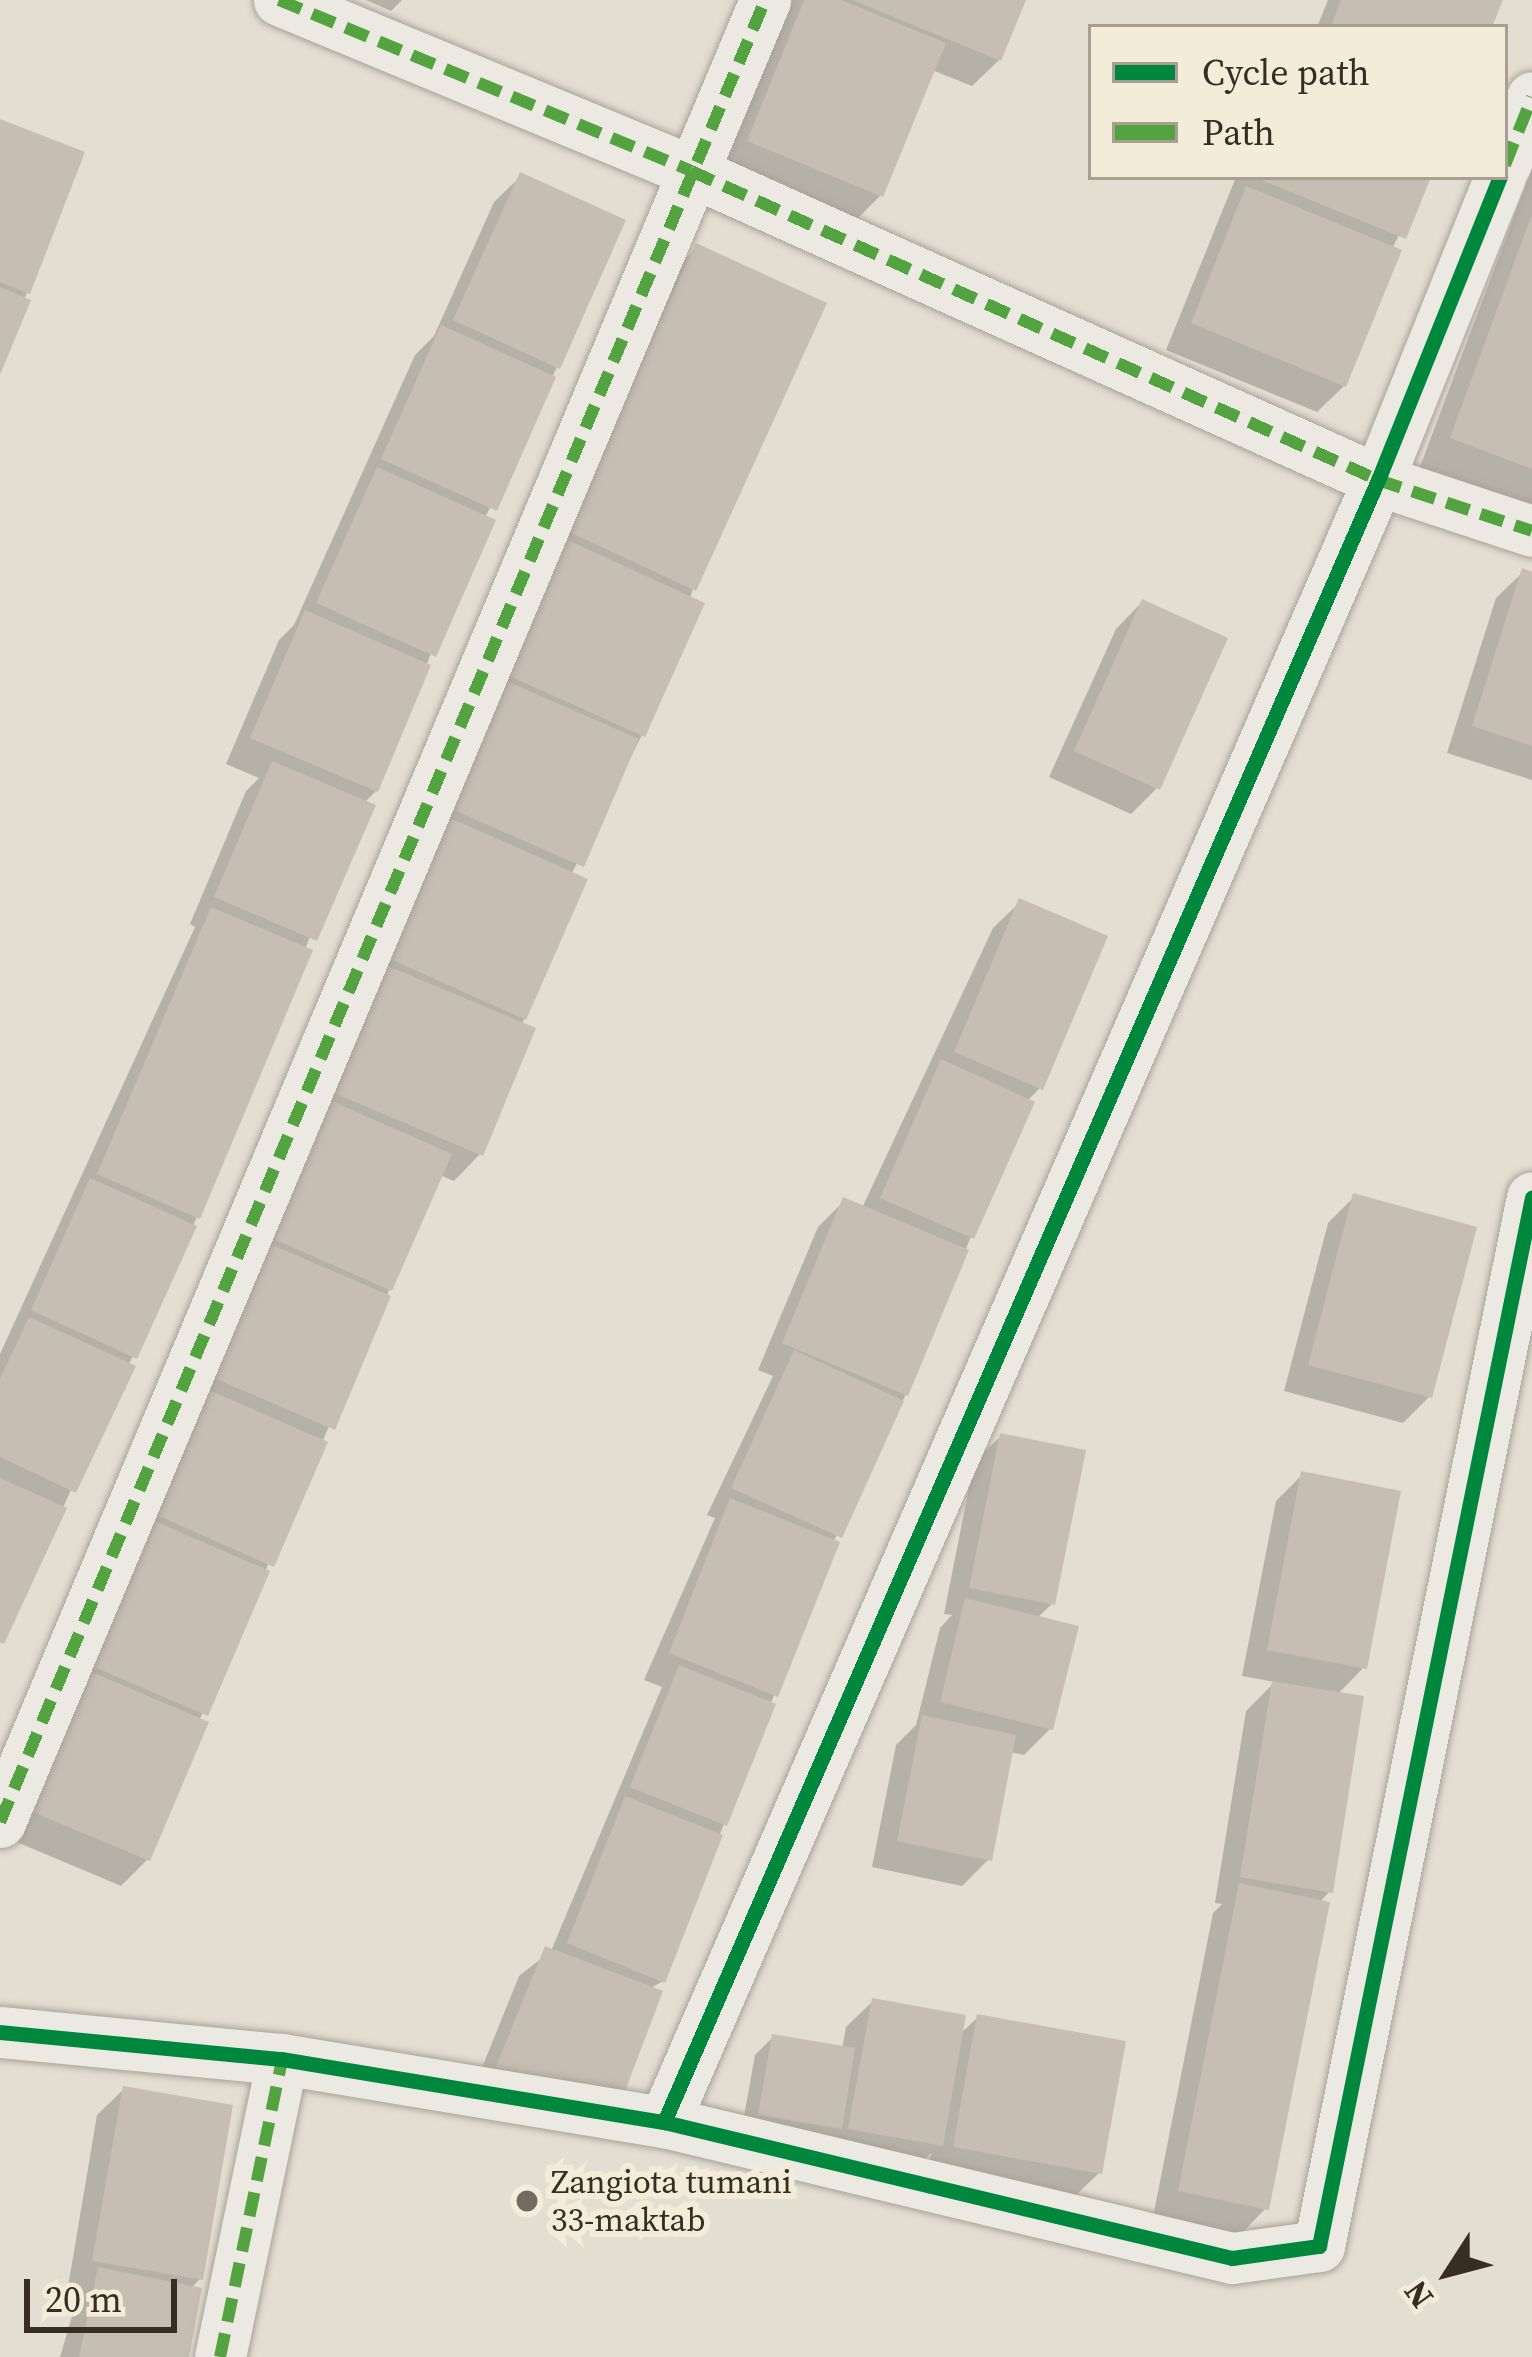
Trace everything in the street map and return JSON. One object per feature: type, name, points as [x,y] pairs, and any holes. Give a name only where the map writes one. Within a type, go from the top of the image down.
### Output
[{"type":"street","points":[[279,0],[691,171],[1378,480],[1532,531]]},
{"type":"street","points":[[0,1822],[765,0]]},
{"type":"street","points":[[1508,158],[1532,98]]},
{"type":"street","points":[[664,2122],[1378,480],[1499,180]]},
{"type":"street","points":[[0,2032],[282,2059],[664,2122],[1232,2258],[1319,2246],[1532,1198]]},
{"type":"street","points":[[220,2357],[282,2059]]},
{"type":"building","points":[[804,0],[841,0],[946,43],[883,197],[747,141]]},
{"type":"building","points":[[852,0],[1026,0],[1001,61]]},
{"type":"building","points":[[1341,0],[1503,0],[1493,24],[1332,24]]},
{"type":"building","points":[[0,119],[85,152],[30,294],[0,282]]},
{"type":"building","points":[[520,172],[626,220],[560,369],[453,320]]},
{"type":"building","points":[[1261,180],[1430,180],[1406,239]]},
{"type":"building","points":[[1246,186],[1402,250],[1346,387],[1191,323]]},
{"type":"building","points":[[1532,217],[1532,469],[1450,438]]},
{"type":"building","points":[[696,243],[827,303],[696,591],[565,530]]},
{"type":"building","points":[[0,287],[31,300],[0,375]]},
{"type":"building","points":[[441,325],[556,377],[497,511],[381,459]]},
{"type":"building","points":[[377,467],[496,520],[436,657],[316,603]]},
{"type":"building","points":[[561,537],[705,603],[645,737],[501,672]]},
{"type":"building","points":[[1522,568],[1532,572],[1532,746],[1472,726]]},
{"type":"building","points":[[1142,599],[1228,638],[1160,790],[1074,751]]},
{"type":"building","points":[[305,610],[431,665],[378,792],[250,738]]},
{"type":"building","points":[[497,677],[639,739],[584,867],[442,805]]},
{"type":"building","points":[[272,761],[376,805],[317,941],[214,897]]},
{"type":"building","points":[[439,813],[588,879],[526,1020],[377,953]]},
{"type":"building","points":[[1019,898],[1108,936],[1043,1090],[954,1052]]},
{"type":"building","points":[[211,907],[313,950],[200,1219],[97,1174]]},
{"type":"building","points":[[376,961],[536,1028],[483,1156],[322,1088]]},
{"type":"building","points":[[941,1059],[1035,1102],[974,1239],[880,1198]]},
{"type":"building","points":[[318,1095],[452,1154],[392,1291],[258,1232]]},
{"type":"building","points":[[90,1178],[197,1226],[137,1359],[31,1310]]},
{"type":"building","points":[[1353,1193],[1477,1227],[1432,1398],[1308,1365]]},
{"type":"building","points":[[843,1197],[969,1250],[908,1396],[782,1343]]},
{"type":"building","points":[[256,1238],[391,1296],[335,1430],[200,1372]]},
{"type":"building","points":[[29,1317],[136,1366],[76,1493],[0,1457],[0,1379]]},
{"type":"building","points":[[794,1350],[904,1401],[842,1538],[731,1488]]},
{"type":"building","points":[[195,1384],[328,1442],[274,1567],[141,1508]]},
{"type":"building","points":[[1000,1433],[1086,1450],[1055,1605],[969,1588]]},
{"type":"building","points":[[1301,1471],[1401,1491],[1367,1669],[1267,1650]]},
{"type":"building","points":[[0,1478],[67,1508],[4,1644],[0,1642]]},
{"type":"building","points":[[730,1498],[840,1542],[778,1697],[669,1653]]},
{"type":"building","points":[[138,1514],[270,1571],[208,1716],[76,1659]]},
{"type":"building","points":[[965,1598],[1079,1626],[1053,1730],[940,1702]]},
{"type":"building","points":[[75,1665],[209,1722],[150,1861],[16,1805]]},
{"type":"building","points":[[679,1665],[776,1704],[727,1826],[630,1787]]},
{"type":"building","points":[[1272,1681],[1364,1696],[1333,1893],[1240,1877]]},
{"type":"building","points":[[922,1715],[1016,1735],[992,1861],[897,1841]]},
{"type":"building","points":[[625,1796],[723,1835],[665,1983],[567,1943]]},
{"type":"building","points":[[1239,1883],[1330,1902],[1269,2210],[1178,2191]]},
{"type":"building","points":[[545,1946],[663,1991],[622,2099],[495,2069]]},
{"type":"building","points":[[872,1998],[966,2015],[943,2146],[848,2129]]},
{"type":"building","points":[[977,2014],[1126,2041],[1102,2174],[953,2147]]},
{"type":"building","points":[[772,2034],[855,2048],[842,2129],[758,2115]]},
{"type":"building","points":[[123,2086],[233,2105],[203,2280],[92,2261]]},
{"type":"building","points":[[98,2267],[202,2288],[189,2357],[79,2357]]},
{"type":"marked path","points":[[279,0],[691,171],[1378,480],[1532,531]]},
{"type":"marked path","points":[[0,1822],[765,0]]},
{"type":"marked path","points":[[1508,157],[1532,97]]},
{"type":"marked path","points":[[220,2357],[282,2059]]},
{"type":"cycle path","points":[[664,2122],[1378,480],[1499,180]]},
{"type":"cycle path","points":[[0,2032],[282,2059],[664,2122],[1232,2258],[1319,2246],[1532,1197]]},
{"type":"place","name":"Zangiota tumani 33-maktab","points":[[527,2201]]}]
